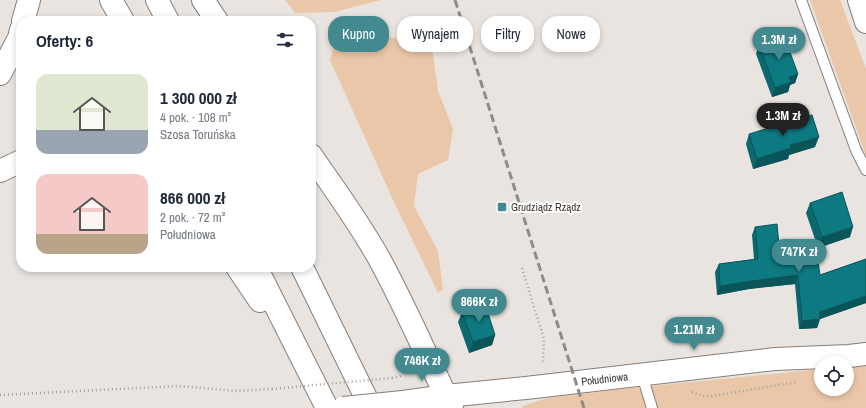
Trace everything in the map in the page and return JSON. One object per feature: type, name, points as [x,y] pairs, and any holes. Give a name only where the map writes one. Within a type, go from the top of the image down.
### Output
[{"type":"main road","points":[[24,16],[29,0]]},
{"type":"main road","points":[[110,0],[119,16]]},
{"type":"main road","points":[[157,0],[165,16]]},
{"type":"main road","points":[[203,0],[214,16]]},
{"type":"main road","points":[[0,74],[16,44]]},
{"type":"main road","points":[[316,162],[381,261],[449,402]]},
{"type":"main road","points":[[0,171],[16,163]]},
{"type":"main road","points":[[240,272],[309,371]]},
{"type":"main road","points":[[259,272],[327,408]]},
{"type":"main road","points":[[304,272],[371,408]]},
{"type":"main road","name":"Południowa","points":[[343,408],[403,402],[449,402],[642,375],[776,359],[866,354]]},
{"type":"lane","points":[[801,0],[856,150],[866,170]]},
{"type":"lane","points":[[642,375],[652,408]]},
{"type":"path","points":[[522,268],[544,339],[543,365]]},
{"type":"path","points":[[0,395],[179,386],[236,391],[272,389],[392,378],[400,376],[410,364]]},
{"type":"path","points":[[690,390],[694,394],[712,396],[798,382]]},
{"type":"shaded area","points":[[285,0],[381,0],[334,12],[295,13]]},
{"type":"shaded area","points":[[810,0],[840,0],[866,69],[866,156]]},
{"type":"shaded area","points":[[389,37],[397,38],[397,52],[433,52],[438,91],[453,129],[448,160],[418,174],[414,206],[438,251],[443,289],[438,293],[393,200],[330,60],[332,52],[389,52]]},
{"type":"shaded area","points":[[866,365],[866,408],[522,408],[523,406],[547,398],[814,370],[814,396],[854,396],[854,366]]},
{"type":"building","points":[[784,36],[798,74],[789,77],[791,82],[775,88],[759,45]]},
{"type":"building","points":[[812,115],[819,137],[790,145],[791,148],[757,159],[749,134]]},
{"type":"building","points":[[842,192],[853,227],[822,237],[810,203]]},
{"type":"building","points":[[777,224],[779,245],[815,241],[820,275],[866,259],[866,296],[820,312],[820,319],[802,321],[798,275],[720,286],[719,264],[758,259],[755,227]]},
{"type":"building","points":[[485,304],[495,335],[473,342],[462,312]]},
{"type":"railway","points":[[455,0],[584,408]]},
{"type":"place","name":"Grudziądz Rządz","points":[[502,207]]}]
